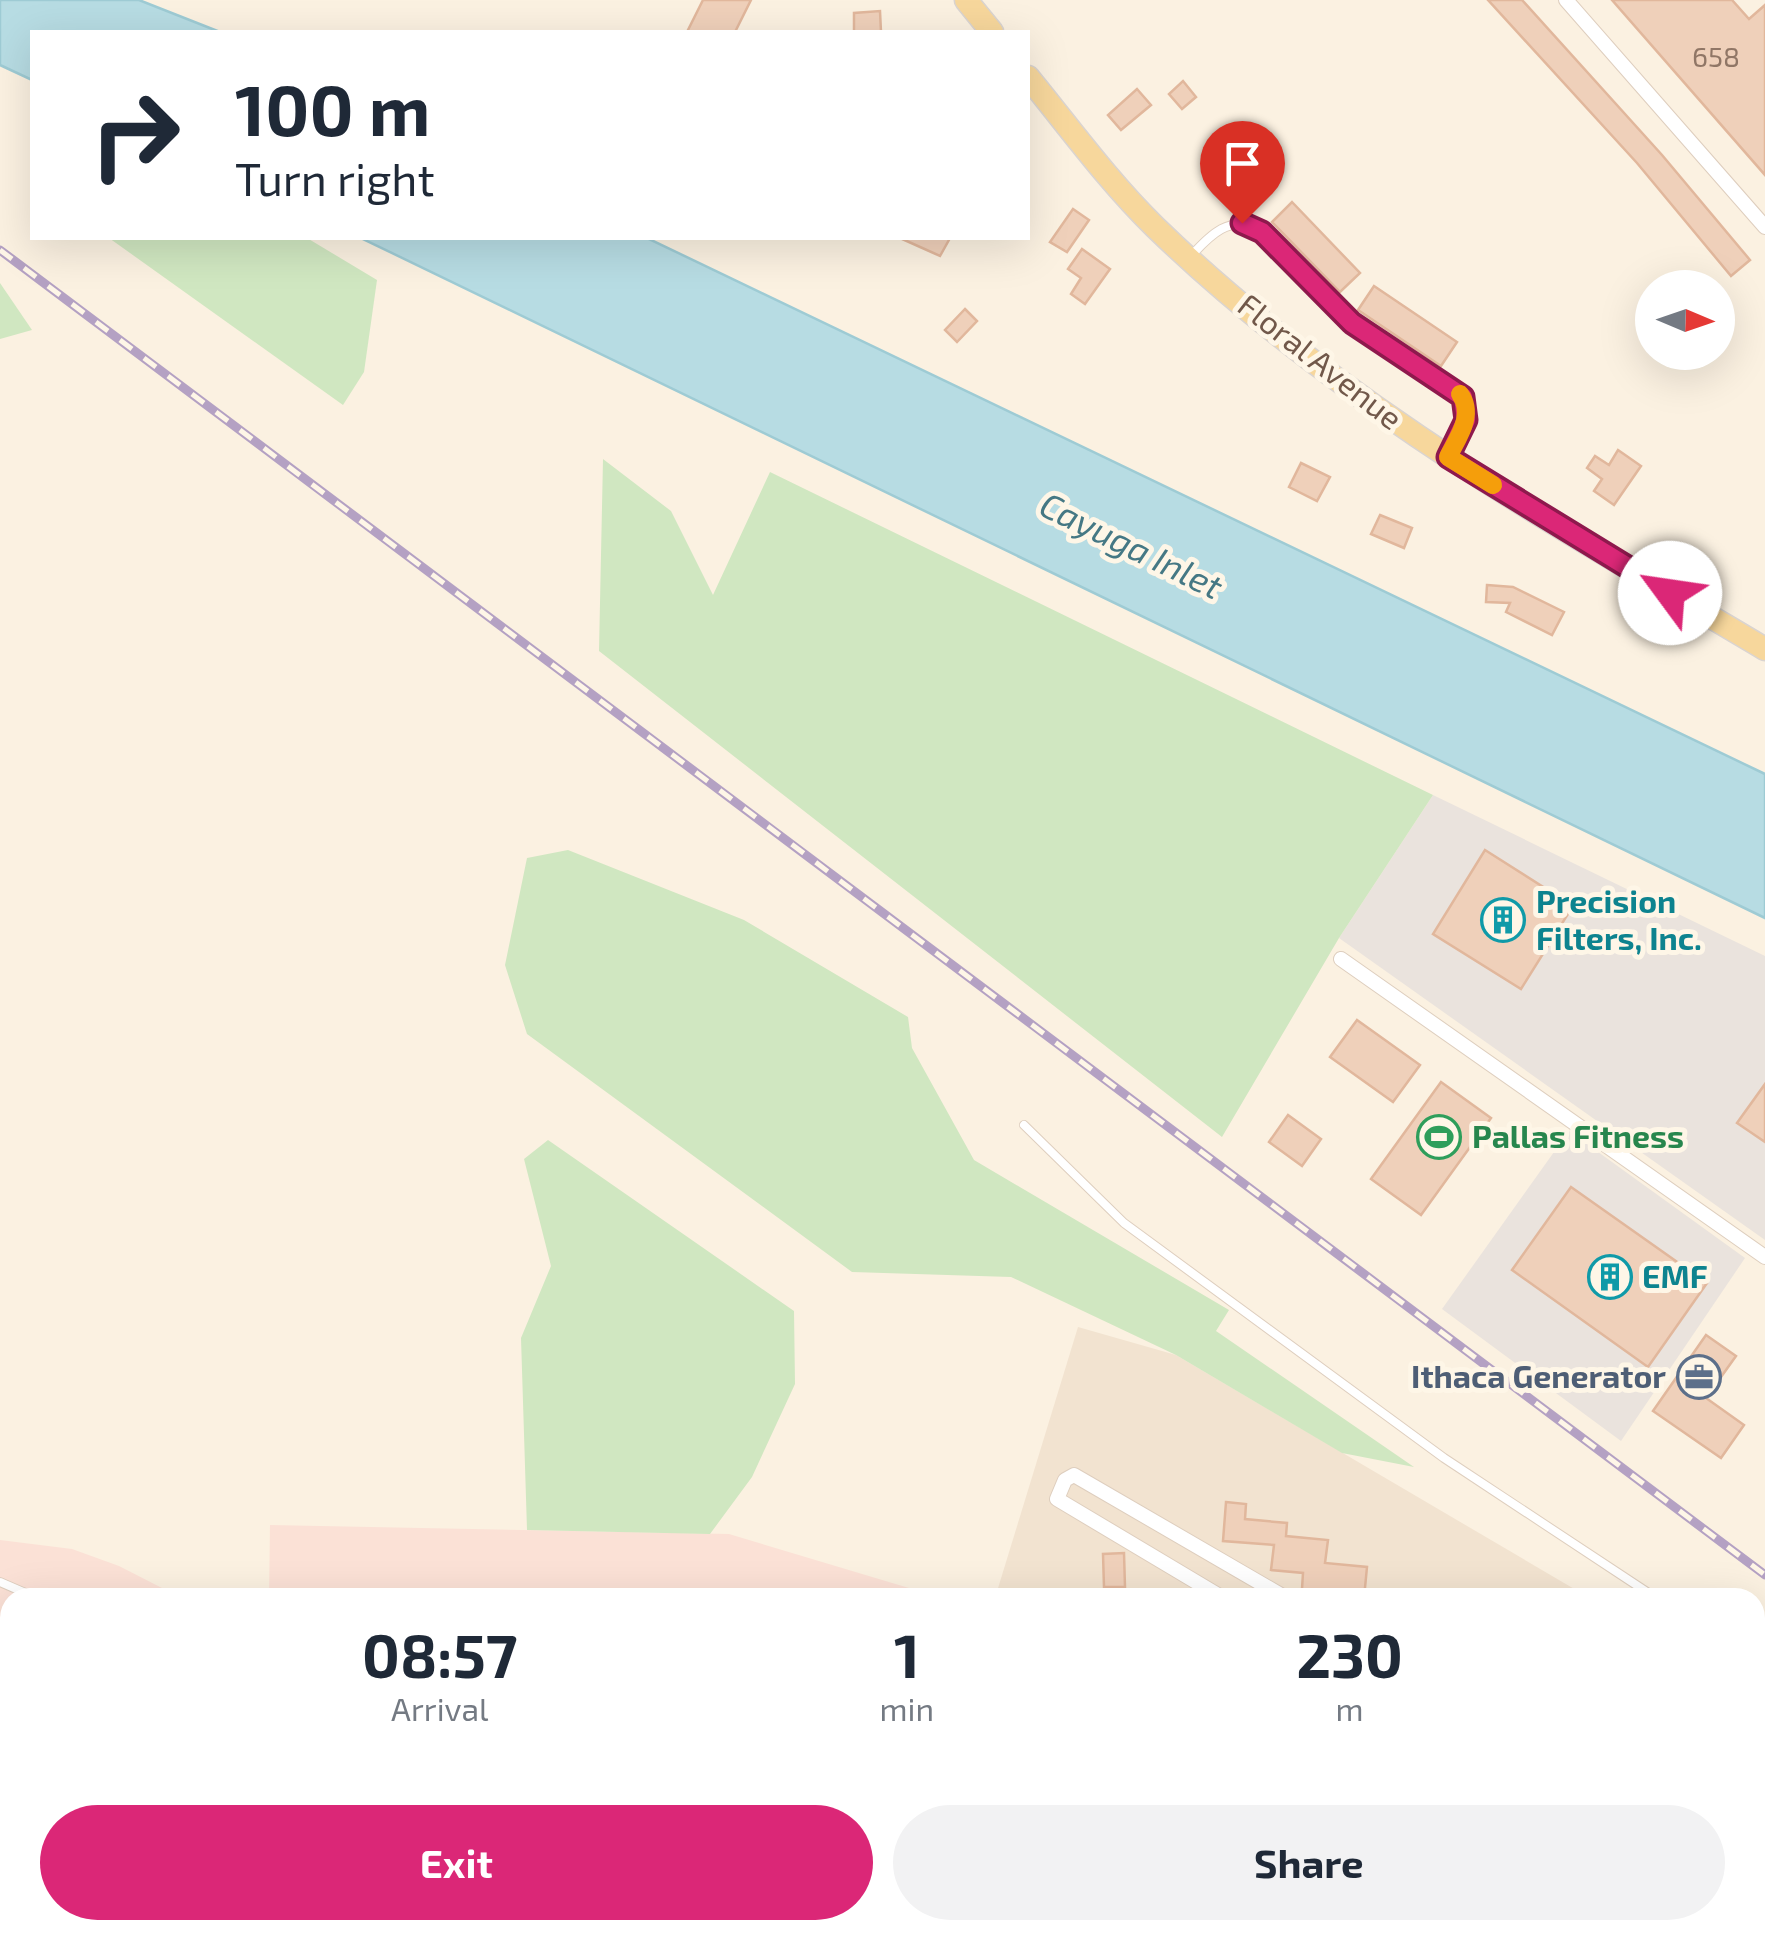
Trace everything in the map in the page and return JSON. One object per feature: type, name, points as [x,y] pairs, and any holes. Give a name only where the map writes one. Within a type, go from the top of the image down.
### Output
[{"type":"main road","points":[[966,0],[990,30]]},
{"type":"main road","name":"Floral Avenue","points":[[1030,79],[1129,199],[1189,258],[1334,378],[1448,457],[1765,649]]},
{"type":"street","points":[[1566,0],[1765,228]]},
{"type":"street","points":[[1341,959],[1765,1257]]},
{"type":"street","points":[[1206,1588],[1056,1499],[1058,1489],[1074,1475],[1270,1588]]},
{"type":"street","points":[[1251,1588],[1253,1578]]},
{"type":"lane","points":[[1189,258],[1220,229],[1242,223],[1258,228],[1352,323],[1463,397],[1466,420],[1448,457]]},
{"type":"lane","points":[[1024,1125],[1124,1223],[1444,1458],[1641,1588]]},
{"type":"shaded area","points":[[1433,795],[1765,956],[1765,1240],[1339,938]]},
{"type":"shaded area","points":[[1569,1131],[1745,1258],[1621,1441],[1442,1309]]},
{"type":"shaded area","points":[[1078,1327],[1176,1355],[1573,1588],[998,1588]]},
{"type":"shaded area","points":[[270,1525],[729,1534],[909,1588],[269,1588]]},
{"type":"shaded area","points":[[0,1540],[72,1549],[119,1566],[162,1588],[0,1588]]},
{"type":"green space","points":[[112,240],[310,240],[377,280],[364,372],[343,405]]},
{"type":"green space","points":[[0,283],[32,330],[0,339]]},
{"type":"green space","points":[[603,459],[671,511],[713,595],[770,472],[1433,795],[1339,938],[1222,1137],[599,651]]},
{"type":"green space","points":[[568,850],[744,920],[908,1017],[912,1048],[974,1160],[1229,1310],[1216,1331],[1414,1467],[1342,1453],[1176,1355],[1011,1277],[852,1272],[527,1034],[505,965],[527,858]]},
{"type":"green space","points":[[548,1140],[794,1311],[795,1384],[752,1477],[710,1534],[527,1530],[521,1338],[551,1266],[524,1159]]},
{"type":"water","points":[[0,0],[139,0],[215,30],[30,30],[30,79],[0,65]]},
{"type":"water","name":"Cayuga Inlet","points":[[365,240],[651,240],[1765,774],[1765,918]]},
{"type":"building","points":[[703,0],[751,0],[736,30],[688,30]]},
{"type":"building","points":[[1488,0],[1522,0],[1662,155],[1750,260],[1735,273],[1726,270],[1637,163]]},
{"type":"building","points":[[1612,0],[1732,0],[1749,19],[1765,5],[1765,175]]},
{"type":"building","points":[[880,11],[881,30],[854,30],[854,13]]},
{"type":"building","points":[[1183,81],[1196,97],[1182,109],[1169,94]]},
{"type":"building","points":[[1137,89],[1151,105],[1121,130],[1108,115]]},
{"type":"building","points":[[1292,202],[1360,273],[1340,292],[1272,222]]},
{"type":"building","points":[[1073,209],[1089,220],[1067,252],[1050,242]]},
{"type":"building","points":[[904,240],[949,240],[940,256]]},
{"type":"building","points":[[1082,249],[1110,269],[1085,304],[1071,294],[1081,278],[1068,269]]},
{"type":"building","points":[[1374,286],[1457,342],[1441,366],[1358,310]]},
{"type":"building","points":[[965,309],[977,321],[957,342],[945,330]]},
{"type":"building","points":[[1618,450],[1641,466],[1614,505],[1594,491],[1602,479],[1587,468],[1595,456],[1609,465]]},
{"type":"building","points":[[1301,463],[1330,477],[1317,501],[1289,487]]},
{"type":"building","points":[[1380,515],[1412,528],[1404,548],[1371,534]]},
{"type":"building","points":[[1487,585],[1513,587],[1564,612],[1552,635],[1506,612],[1510,603],[1486,602]]},
{"type":"building","name":"Precision Filters, Inc.","points":[[1485,850],[1573,906],[1521,989],[1433,934]]},
{"type":"building","points":[[1357,1020],[1420,1065],[1393,1102],[1330,1057]]},
{"type":"building","name":"Pallas Fitness","points":[[1441,1082],[1491,1118],[1421,1215],[1371,1179]]},
{"type":"building","points":[[1765,1084],[1765,1142],[1737,1123]]},
{"type":"building","points":[[1288,1115],[1321,1139],[1302,1166],[1269,1142]]},
{"type":"building","name":"EMF","points":[[1571,1187],[1707,1283],[1648,1367],[1512,1270]]},
{"type":"building","name":"Ithaca Generator","points":[[1706,1335],[1736,1356],[1706,1398],[1744,1425],[1721,1458],[1653,1411]]},
{"type":"building","points":[[1226,1502],[1246,1504],[1245,1519],[1287,1523],[1286,1536],[1328,1540],[1325,1563],[1367,1567],[1365,1588],[1302,1588],[1303,1573],[1271,1570],[1274,1545],[1223,1541]]},
{"type":"building","points":[[1124,1553],[1125,1587],[1104,1587],[1103,1554]]},
{"type":"railway","points":[[0,250],[1765,1575]]},
{"type":"slow traffic","points":[[1460,394],[1465,402],[1466,420],[1448,457],[1493,485]]},
{"type":"place","name":"Precision Filters, Inc.","points":[[1503,920]]},
{"type":"place","name":"Pallas Fitness","points":[[1439,1137]]},
{"type":"place","name":"EMF","points":[[1610,1277]]},
{"type":"place","name":"Ithaca Generator","points":[[1699,1377]]},
{"type":"route","points":[[1242,223],[1262,232],[1352,323],[1463,397],[1466,420],[1448,457],[1670,593]]}]
